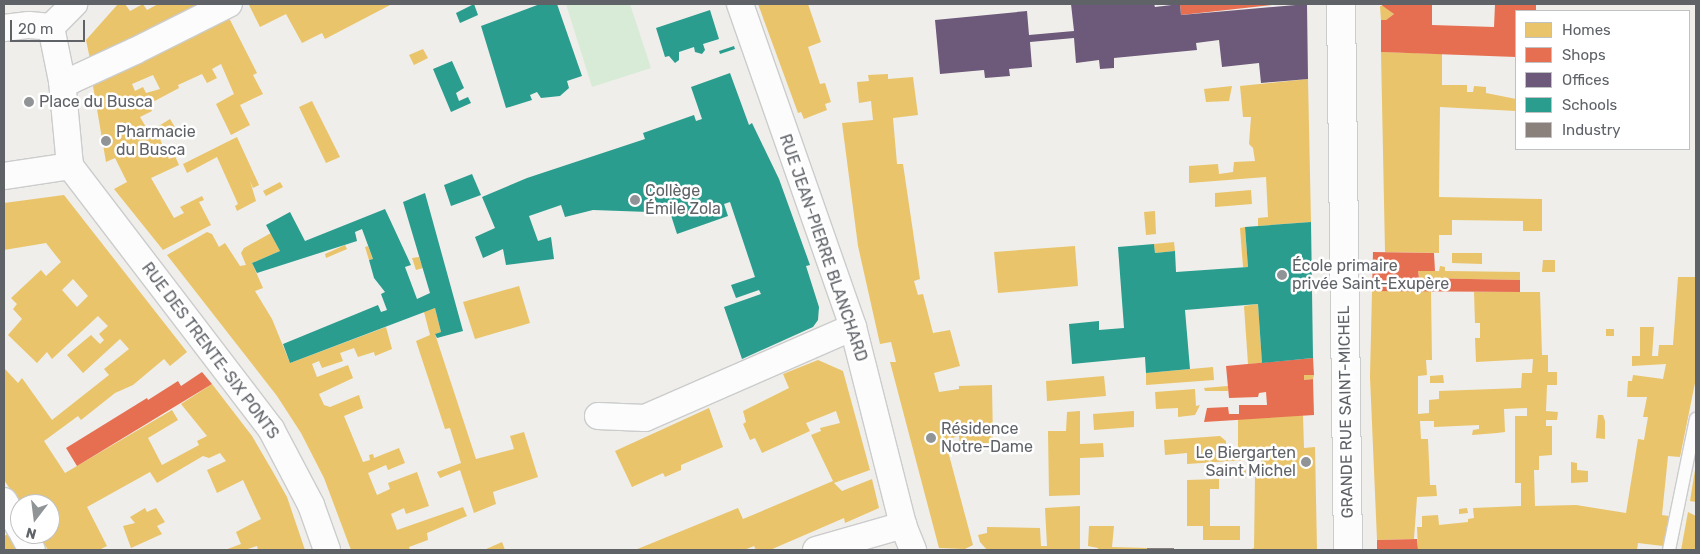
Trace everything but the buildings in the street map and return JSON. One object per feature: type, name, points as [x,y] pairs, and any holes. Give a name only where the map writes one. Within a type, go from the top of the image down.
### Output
[{"type":"main road","name":"GRANDE RUE SAINT-MICHEL","points":[[1341,4],[1348,550]]},
{"type":"street","points":[[51,28],[74,4]]},
{"type":"street","points":[[62,81],[72,80],[135,51],[229,4]]},
{"type":"street","name":"RUE JEAN-PIERRE BLANCHARD","points":[[740,4],[853,327],[903,525],[913,550]]},
{"type":"street","points":[[4,28],[29,25],[51,28]]},
{"type":"street","points":[[4,176],[70,166],[62,81],[51,28]]},
{"type":"street","name":"RUE DES TRENTE-SIX PONTS","points":[[70,166],[271,429],[311,505],[327,550]]},
{"type":"street","points":[[598,416],[645,418],[853,327]]},
{"type":"street","points":[[816,550],[903,525]]},
{"type":"lane","points":[[1669,550],[1696,419]]},
{"type":"green space","points":[[566,4],[630,4],[651,68],[592,87]]},
{"type":"place","name":"Place du Busca","points":[[29,102]]},
{"type":"place","name":"Pharmacie du Busca","points":[[106,141]]},
{"type":"place","name":"Collège Émile Zola","points":[[635,200]]},
{"type":"place","name":"École primaire privée Saint-Exupère","points":[[1282,275]]},
{"type":"place","name":"Résidence Notre-Dame","points":[[931,438]]},
{"type":"place","name":"Le Biergarten Saint Michel","points":[[1306,462]]}]
